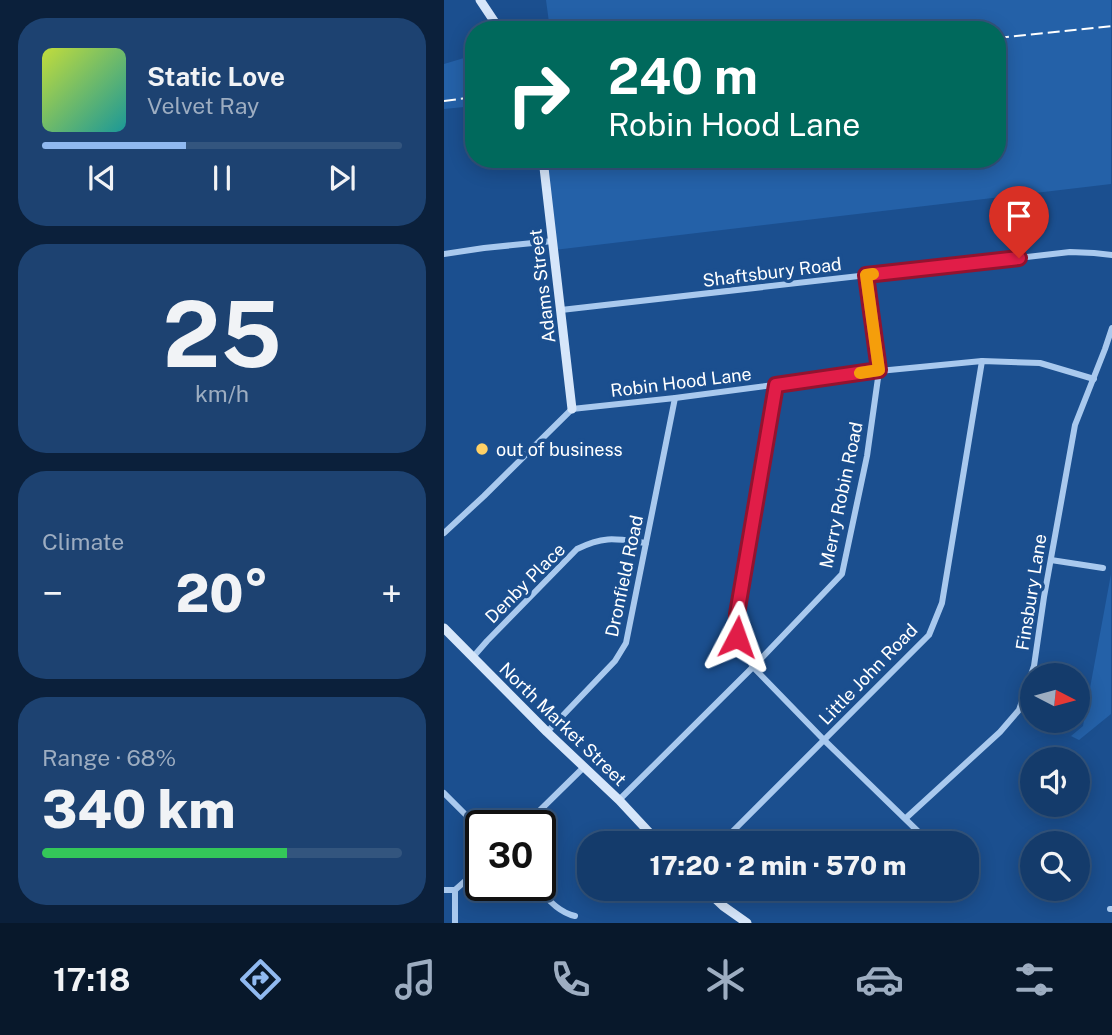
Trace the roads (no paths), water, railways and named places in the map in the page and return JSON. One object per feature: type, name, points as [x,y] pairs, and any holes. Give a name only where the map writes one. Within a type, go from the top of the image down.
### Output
[{"type":"street","points":[[480,0],[494,21]]},
{"type":"street","name":"Adams Street","points":[[544,168],[572,409]]},
{"type":"street","points":[[444,254],[553,242]]},
{"type":"street","name":"Shaftsbury Road","points":[[561,310],[1070,252],[1111,255]]},
{"type":"street","name":"Merry Robin Road","points":[[619,800],[842,574],[867,456],[879,370],[866,275]]},
{"type":"street","name":"Finsbury Lane","points":[[906,818],[1000,732],[1019,709],[1034,666],[1075,425],[1111,328]]},
{"type":"street","name":"Robin Hood Lane","points":[[572,409],[879,370],[982,361],[1040,363],[1094,379]]},
{"type":"street","name":"Little John Road","points":[[733,831],[929,635],[942,603],[982,361]]},
{"type":"street","points":[[776,385],[737,614],[737,637],[753,667],[918,831]]},
{"type":"street","name":"Dronfield Road","points":[[547,732],[615,661],[626,643],[675,398]]},
{"type":"street","points":[[444,533],[572,409]]},
{"type":"street","name":"Denby Place","points":[[473,657],[577,550],[605,539],[646,543]]},
{"type":"street","points":[[1051,560],[1103,568]]},
{"type":"street","name":"North Market Street","points":[[444,628],[648,831]]},
{"type":"street","points":[[540,810],[584,767]]},
{"type":"street","points":[[444,793],[465,814]]},
{"type":"street","points":[[444,890],[455,890],[465,881]]},
{"type":"street","points":[[455,890],[455,923]]},
{"type":"street","points":[[551,901],[566,914],[575,916]]},
{"type":"street","points":[[718,901],[747,923]]},
{"type":"railway","points":[[1006,37],[1112,26]]},
{"type":"railway","points":[[444,101],[465,98]]},
{"type":"place","name":"out of business","points":[[482,449]]}]
